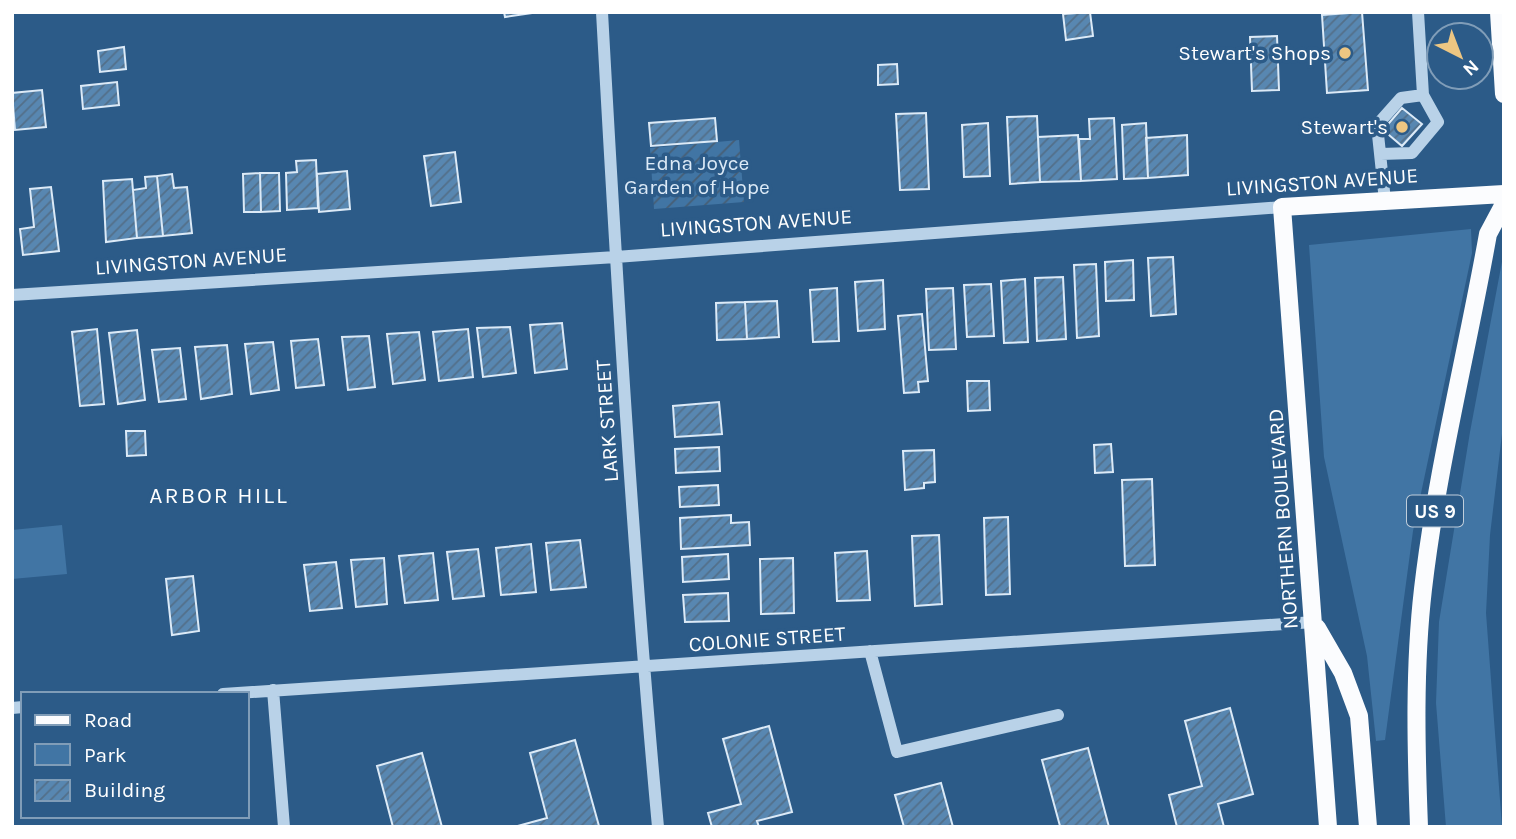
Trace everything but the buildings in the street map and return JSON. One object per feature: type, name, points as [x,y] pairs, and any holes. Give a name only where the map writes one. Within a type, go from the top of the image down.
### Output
[{"type":"main road","points":[[1501,14],[1504,94]]},
{"type":"main road","name":"LIVINGSTON AVENUE","points":[[1282,207],[1504,194]]},
{"type":"main road","name":"US 9","points":[[1419,827],[1416,737],[1423,589],[1437,492],[1488,234],[1504,204]]},
{"type":"main road","name":"NORTHERN BOULEVARD","points":[[1282,207],[1328,827]]},
{"type":"main road","points":[[1314,622],[1343,673],[1359,716],[1368,827]]},
{"type":"street","name":"LARK STREET","points":[[602,12],[615,257],[643,666],[658,827]]},
{"type":"street","points":[[1381,154],[1412,153],[1438,122],[1423,95],[1418,12]]},
{"type":"street","points":[[1385,201],[1377,125],[1401,98],[1423,95]]},
{"type":"street","name":"LIVINGSTON AVENUE","points":[[12,295],[615,257],[1282,207]]},
{"type":"street","name":"COLONIE STREET","points":[[248,692],[1314,622]]},
{"type":"street","points":[[870,651],[897,752],[1058,715]]},
{"type":"street","points":[[273,691],[284,827]]},
{"type":"green space","name":"Edna Joyce Garden of Hope","points":[[739,140],[744,202],[654,209],[650,148]]},
{"type":"green space","points":[[1471,229],[1472,253],[1413,531],[1385,740],[1376,741],[1367,656],[1324,457],[1309,245]]},
{"type":"green space","points":[[1504,251],[1504,417],[1490,535],[1486,613],[1502,827],[1446,827],[1436,703],[1439,622],[1470,432]]},
{"type":"green space","points":[[62,525],[67,574],[12,579],[12,530]]},
{"type":"place","name":"Stewart's Shops","points":[[1345,53]]},
{"type":"place","name":"Stewart's","points":[[1402,127]]},
{"type":"district","name":"ARBOR HILL","points":[[219,495]]}]
